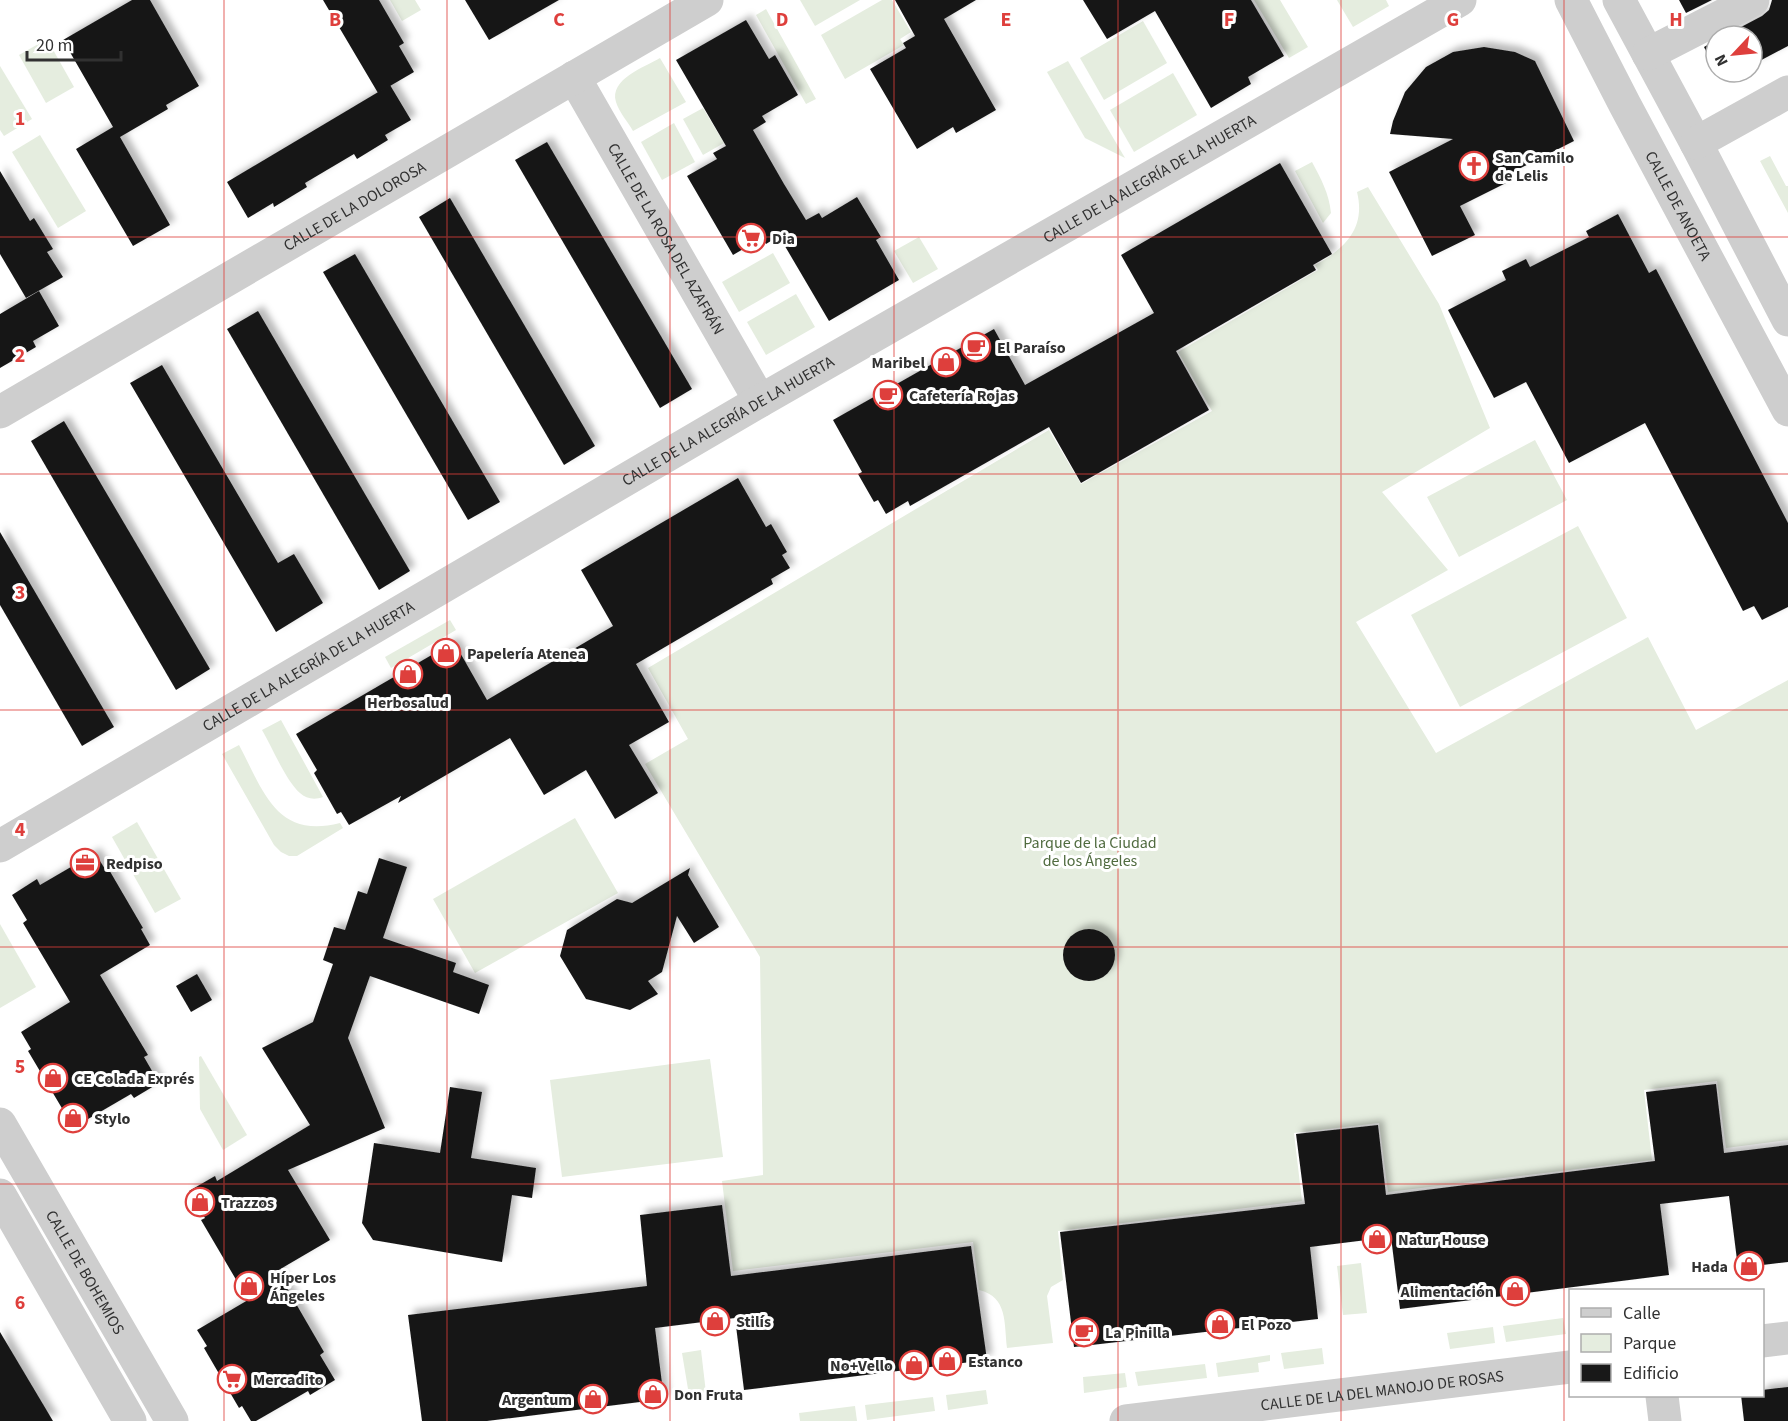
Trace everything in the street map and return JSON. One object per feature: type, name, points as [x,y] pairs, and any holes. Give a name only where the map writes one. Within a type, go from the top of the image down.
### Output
[{"type":"street","name":"CALLE DE LA DOLOROSA","points":[[0,412],[707,0]]},
{"type":"street","name":"CALLE DE LA ALEGRÍA DE LA HUERTA","points":[[0,846],[759,401],[1460,0]]},
{"type":"street","name":"CALLE DE ANOETA","points":[[1571,0],[1788,410]]},
{"type":"street","points":[[1619,0],[1788,320]]},
{"type":"street","points":[[1648,54],[1753,0]]},
{"type":"street","name":"CALLE DE LA ROSA DEL AZAFRÁN","points":[[574,77],[759,401]]},
{"type":"street","points":[[1696,143],[1788,92]]},
{"type":"street","name":"CALLE DE BOHEMIOS","points":[[0,1124],[172,1421]]},
{"type":"street","points":[[0,1195],[130,1421]]},
{"type":"street","points":[[1764,1341],[1788,1338]]},
{"type":"street","name":"CALLE DE LA DEL MANOJO DE ROSAS","points":[[1126,1421],[1194,1417],[1569,1366]]},
{"type":"street","points":[[1662,1397],[1665,1421]]},
{"type":"green space","points":[[390,0],[415,0],[421,10],[402,21]]},
{"type":"green space","points":[[800,0],[860,0],[815,26]]},
{"type":"green space","points":[[882,0],[892,0],[911,32],[900,39],[904,45],[845,79],[821,35]]},
{"type":"green space","points":[[1254,0],[1280,0],[1308,47],[1289,58]]},
{"type":"green space","points":[[1337,0],[1386,0],[1389,6],[1353,27]]},
{"type":"green space","points":[[766,9],[816,99],[806,104],[756,15]]},
{"type":"green space","points":[[1143,21],[1167,63],[1104,100],[1080,58]]},
{"type":"green space","points":[[47,39],[74,87],[46,103],[19,55]]},
{"type":"green space","points":[[660,58],[686,102],[633,131],[621,113],[615,94],[623,80]]},
{"type":"green space","points":[[1068,61],[1125,158],[1085,138],[1047,72]]},
{"type":"green space","points":[[0,66],[32,119],[4,136],[0,130]]},
{"type":"green space","points":[[1173,73],[1197,115],[1134,152],[1110,110]]},
{"type":"green space","points":[[703,108],[724,143],[703,155],[683,119]]},
{"type":"green space","points":[[674,123],[695,162],[662,180],[641,142]]},
{"type":"green space","points":[[40,135],[86,211],[58,228],[12,152]]},
{"type":"green space","points":[[1770,156],[1788,186],[1788,213],[1760,161]]},
{"type":"green space","points":[[1312,162],[1324,186],[1330,206],[1331,213],[1323,223],[1295,171]]},
{"type":"green space","name":"Parque de la Ciudad de los Ángeles","points":[[1368,187],[1439,304],[1490,428],[1382,492],[1448,570],[1356,622],[1436,753],[1648,637],[1696,730],[1788,680],[1788,1140],[1726,1148],[1717,1081],[1644,1090],[1652,1160],[1388,1192],[1379,1123],[1294,1133],[1302,1201],[1058,1231],[1063,1280],[1051,1287],[1047,1296],[1053,1343],[1007,1348],[1003,1312],[1000,1305],[988,1293],[979,1290],[973,1242],[733,1271],[722,1181],[763,1175],[760,957],[645,764],[688,739],[648,668],[1049,430],[1081,484],[1212,411],[1178,352],[1318,270],[1315,265],[1335,252],[1351,236],[1358,216],[1357,192]]},
{"type":"green space","points":[[919,237],[938,269],[913,283],[894,251]]},
{"type":"green space","points":[[773,253],[790,283],[739,312],[722,282]]},
{"type":"green space","points":[[796,294],[815,327],[766,355],[747,322]]},
{"type":"green space","points":[[1535,440],[1567,500],[1459,557],[1427,497]]},
{"type":"green space","points":[[1578,526],[1627,618],[1460,707],[1411,615]]},
{"type":"green space","points":[[450,620],[456,630],[391,668],[385,657]]},
{"type":"green space","points":[[281,720],[323,797],[305,797],[295,788],[262,730]]},
{"type":"green space","points":[[239,745],[265,795],[287,818],[301,824],[318,826],[340,823],[343,828],[297,856],[289,856],[281,852],[274,845],[222,754]]},
{"type":"green space","points":[[575,818],[618,893],[475,973],[433,899]]},
{"type":"green space","points":[[137,822],[181,899],[155,913],[112,837]]},
{"type":"green space","points":[[0,924],[36,987],[0,1008]]},
{"type":"green space","points":[[201,1056],[247,1135],[223,1150],[200,1109],[199,1057]]},
{"type":"green space","points":[[710,1059],[723,1157],[562,1177],[550,1080]]},
{"type":"green space","points":[[1361,1263],[1367,1313],[1343,1315],[1337,1266]]},
{"type":"green space","points":[[1563,1318],[1566,1334],[1506,1342],[1503,1326]]},
{"type":"green space","points":[[1493,1327],[1495,1343],[1450,1349],[1447,1333]]},
{"type":"green space","points":[[1322,1348],[1324,1364],[1284,1369],[1281,1353]]},
{"type":"green space","points":[[701,1350],[706,1393],[689,1395],[682,1353]]},
{"type":"green space","points":[[1270,1355],[1270,1361],[1258,1363],[1259,1372],[1218,1377],[1216,1363]]},
{"type":"green space","points":[[1205,1364],[1207,1378],[1138,1386],[1135,1372]]},
{"type":"green space","points":[[1125,1373],[1127,1387],[1084,1393],[1083,1377]]},
{"type":"green space","points":[[986,1390],[988,1404],[948,1410],[946,1395]]},
{"type":"green space","points":[[933,1397],[935,1411],[867,1420],[865,1405]]},
{"type":"green space","points":[[855,1406],[857,1421],[800,1421],[799,1413]]},
{"type":"building","points":[[132,0],[150,0],[199,86],[166,105],[168,109],[120,137],[170,225],[133,246],[76,149],[113,127],[63,40]]},
{"type":"building","points":[[323,0],[379,0],[404,43],[399,46],[414,72],[378,93]]},
{"type":"building","points":[[465,0],[559,0],[489,40]]},
{"type":"building","points":[[895,0],[976,0],[944,19],[996,110],[956,133],[953,127],[917,149],[870,69],[906,48],[903,43],[915,36]]},
{"type":"building","points":[[1083,0],[1251,0],[1284,56],[1248,77],[1251,84],[1211,108],[1155,11],[1107,39]]},
{"type":"building","points":[[1679,0],[1712,0],[1686,13]]},
{"type":"building","points":[[1772,0],[1788,0],[1788,46],[1764,59],[1764,24],[1747,24],[1769,10]]},
{"type":"building","points":[[746,20],[769,59],[775,55],[798,95],[762,116],[766,122],[753,130],[784,184],[806,220],[819,213],[822,218],[857,197],[881,237],[876,240],[899,280],[829,321],[779,236],[766,244],[762,238],[733,255],[687,176],[717,159],[713,153],[726,146],[676,60]]},
{"type":"building","points":[[1484,47],[1515,52],[1535,61],[1574,141],[1505,176],[1508,182],[1460,206],[1475,235],[1432,256],[1389,172],[1453,139],[1390,134],[1393,121],[1405,92],[1426,67],[1453,52]]},
{"type":"building","points":[[390,85],[411,120],[385,135],[388,140],[357,159],[354,154],[305,183],[307,187],[274,207],[273,203],[248,218],[227,182]]},
{"type":"building","points":[[547,142],[692,389],[660,408],[515,160]]},
{"type":"building","points":[[1280,163],[1332,254],[1313,265],[1316,270],[1176,351],[1209,410],[1081,483],[1049,427],[910,506],[908,501],[886,514],[878,500],[874,502],[858,474],[862,472],[833,420],[994,329],[1025,385],[1154,313],[1121,255]]},
{"type":"building","points":[[0,171],[30,221],[34,218],[53,249],[47,252],[63,277],[26,298],[0,254]]},
{"type":"building","points":[[450,198],[595,446],[564,465],[419,217]]},
{"type":"building","points":[[1618,214],[1649,273],[1656,269],[1788,523],[1788,607],[1762,620],[1754,606],[1743,611],[1645,423],[1569,463],[1526,382],[1494,398],[1448,310],[1506,280],[1502,271],[1526,259],[1530,267],[1589,237],[1586,231]]},
{"type":"building","points":[[355,254],[500,502],[468,520],[323,272]]},
{"type":"building","points":[[39,291],[59,326],[33,341],[36,347],[0,368],[0,314]]},
{"type":"building","points":[[258,311],[410,571],[379,590],[227,329]]},
{"type":"building","points":[[162,365],[278,563],[294,554],[323,603],[276,632],[130,383]]},
{"type":"building","points":[[64,421],[210,669],[176,690],[31,441]]},
{"type":"building","points":[[738,478],[766,527],[771,524],[787,552],[782,555],[790,568],[771,579],[773,584],[636,664],[669,722],[629,745],[658,793],[615,819],[586,770],[544,795],[510,738],[398,803],[401,796],[349,825],[341,812],[337,814],[314,773],[317,770],[296,734],[454,642],[487,700],[613,626],[581,570]]},
{"type":"building","points":[[0,532],[114,727],[82,746],[0,605]]},
{"type":"building","points":[[95,853],[105,869],[108,868],[143,928],[141,929],[150,945],[100,975],[148,1055],[144,1057],[159,1083],[134,1098],[131,1094],[76,1126],[65,1109],[63,1110],[28,1051],[31,1049],[21,1032],[70,1002],[23,923],[27,920],[12,895],[37,879],[40,885]]},
{"type":"building","points":[[379,858],[407,867],[383,938],[456,963],[453,972],[489,985],[479,1014],[370,976],[348,1038],[385,1128],[288,1170],[330,1240],[277,1271],[324,1352],[320,1355],[335,1380],[310,1395],[308,1391],[256,1421],[251,1421],[242,1406],[239,1408],[204,1348],[207,1346],[197,1330],[248,1300],[201,1220],[205,1218],[189,1191],[215,1176],[217,1181],[310,1125],[262,1048],[313,1022],[333,964],[323,960],[334,927],[345,930],[358,891],[367,894]]},
{"type":"building","points":[[690,868],[688,875],[719,927],[694,943],[677,916],[662,972],[648,981],[658,994],[630,1010],[586,999],[560,956],[567,930],[617,899],[632,903]]},
{"type":"building","points":[[1089,929],[1103,933],[1111,941],[1115,955],[1111,969],[1103,977],[1089,981],[1075,977],[1067,969],[1063,955],[1067,941],[1075,933]]},
{"type":"building","points":[[197,974],[212,1000],[191,1012],[176,986]]},
{"type":"building","points":[[1716,1084],[1724,1153],[1788,1145],[1788,1262],[1738,1268],[1729,1196],[1660,1204],[1669,1275],[1400,1309],[1391,1237],[1310,1247],[1318,1319],[1074,1347],[1060,1232],[1305,1204],[1296,1134],[1378,1125],[1386,1195],[1655,1161],[1646,1092]]},
{"type":"building","points":[[450,1087],[482,1092],[471,1158],[536,1168],[532,1198],[512,1195],[502,1262],[373,1240],[362,1223],[374,1143],[440,1153]]},
{"type":"building","points":[[722,1205],[731,1276],[971,1246],[987,1360],[744,1390],[735,1318],[655,1328],[664,1399],[487,1421],[422,1421],[408,1315],[647,1286],[640,1215]]},
{"type":"building","points":[[0,1332],[53,1421],[0,1421]]},
{"type":"building","points":[[1788,1387],[1788,1421],[1744,1421],[1741,1397],[1764,1397],[1764,1390]]},
{"type":"place","name":"San Camilo de Lelis","points":[[1474,166]]},
{"type":"place","name":"Dia","points":[[751,238]]},
{"type":"place","name":"El Paraíso","points":[[976,347]]},
{"type":"place","name":"Maribel","points":[[946,362]]},
{"type":"place","name":"Cafetería Rojas","points":[[888,395]]},
{"type":"place","name":"Papelería Atenea","points":[[446,653]]},
{"type":"place","name":"Herbosalud","points":[[408,674]]},
{"type":"place","name":"Redpiso","points":[[85,863]]},
{"type":"place","name":"CE Colada Exprés","points":[[53,1078]]},
{"type":"place","name":"Stylo","points":[[73,1118]]},
{"type":"place","name":"Trazzos","points":[[200,1202]]},
{"type":"place","name":"Natur House","points":[[1377,1239]]},
{"type":"place","name":"Hada","points":[[1749,1266]]},
{"type":"place","name":"Híper Los Ángeles","points":[[249,1286]]},
{"type":"place","name":"Alimentación","points":[[1515,1291]]},
{"type":"place","name":"Stilís","points":[[715,1321]]},
{"type":"place","name":"El Pozo","points":[[1220,1324]]},
{"type":"place","name":"La Pinilla","points":[[1084,1332]]},
{"type":"place","name":"Estanco","points":[[947,1361]]},
{"type":"place","name":"No+Vello","points":[[914,1365]]},
{"type":"place","name":"Mercadito","points":[[232,1379]]},
{"type":"place","name":"Don Fruta","points":[[653,1394]]},
{"type":"place","name":"Argentum","points":[[593,1399]]}]
